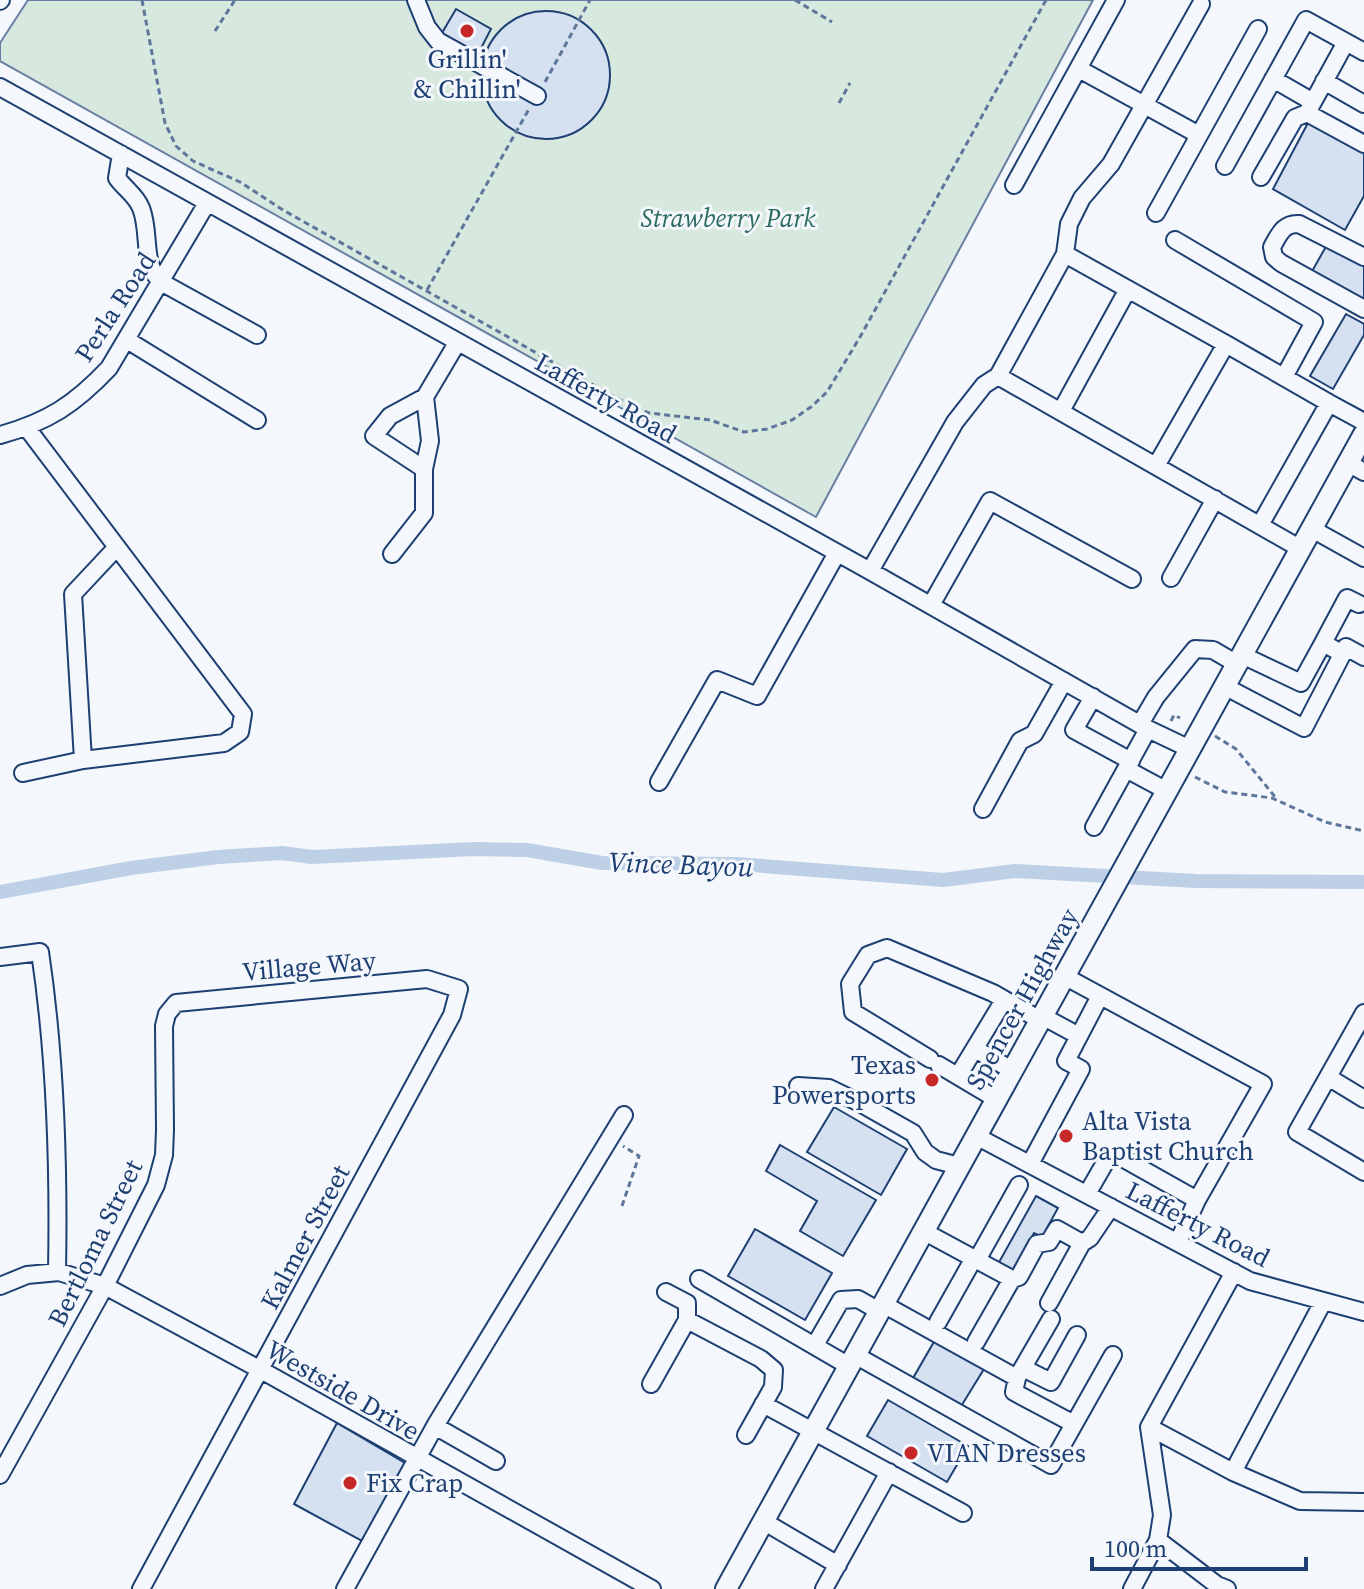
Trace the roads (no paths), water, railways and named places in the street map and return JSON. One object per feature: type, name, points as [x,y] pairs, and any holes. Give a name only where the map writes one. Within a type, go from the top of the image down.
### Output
[{"type":"main road","name":"Spencer Highway","points":[[726,1589],[1312,529],[1356,468],[1364,434]]},
{"type":"street","points":[[416,0],[427,27],[438,41],[537,96]]},
{"type":"street","points":[[1014,185],[1116,0]]},
{"type":"street","points":[[870,571],[955,422],[984,385],[998,376],[1065,254],[1066,237],[1075,212],[1092,183],[1111,164],[1201,4]]},
{"type":"street","points":[[1225,166],[1306,20],[1355,47]]},
{"type":"street","points":[[1156,213],[1258,29]]},
{"type":"street","points":[[1261,177],[1295,118],[1310,107],[1324,81],[1355,47],[1364,31]]},
{"type":"street","points":[[1079,69],[1199,135]]},
{"type":"street","points":[[1273,79],[1310,107],[1362,139]]},
{"type":"street","points":[[1324,81],[1364,104]]},
{"type":"street","name":"Lafferty Road","points":[[0,87],[1190,749]]},
{"type":"street","points":[[121,154],[117,178],[137,198],[143,213],[152,273],[161,282],[257,335]]},
{"type":"street","name":"Perla Road","points":[[0,435],[27,428],[59,413],[88,391],[109,368],[207,203]]},
{"type":"street","points":[[1364,257],[1299,224],[1290,223],[1282,229],[1272,247],[1274,257],[1281,263],[1364,309]]},
{"type":"street","points":[[1175,240],[1314,322],[1284,377]]},
{"type":"street","points":[[1065,254],[1364,422]]},
{"type":"street","points":[[1061,411],[1128,289]]},
{"type":"street","points":[[127,340],[257,420]]},
{"type":"street","points":[[424,469],[374,436],[390,416],[425,397],[457,343]]},
{"type":"street","points":[[1156,466],[1226,344]]},
{"type":"street","points":[[998,376],[1301,549]]},
{"type":"street","points":[[392,554],[424,513],[424,469],[430,441],[425,397]]},
{"type":"street","points":[[1260,525],[1329,403]]},
{"type":"street","points":[[23,773],[83,760],[224,743],[240,732],[243,714],[27,428]]},
{"type":"street","points":[[1171,578],[1215,499]]},
{"type":"street","points":[[931,605],[990,501],[1132,579]]},
{"type":"street","points":[[1312,529],[1364,558]]},
{"type":"street","points":[[83,760],[73,594],[117,547]]},
{"type":"street","points":[[659,782],[717,680],[757,696],[837,553]]},
{"type":"street","points":[[1094,827],[1128,765],[1156,697],[1195,649],[1213,650],[1301,683],[1347,598],[1359,604]]},
{"type":"street","points":[[1323,643],[1343,654]]},
{"type":"street","points":[[1224,686],[1304,728],[1346,647],[1364,657]]},
{"type":"street","points":[[983,809],[1020,741],[1034,734],[1064,681]]},
{"type":"street","points":[[1093,697],[1074,730],[1167,791]]},
{"type":"street","points":[[996,1099],[853,1012],[850,984],[868,955],[887,948],[1079,1036]]},
{"type":"street","points":[[0,957],[21,957],[40,952],[55,1091],[59,1171],[57,1272]]},
{"type":"street","points":[[1064,976],[1263,1084],[1197,1200],[1178,1242]]},
{"type":"street","name":"Village Way","points":[[167,1014],[176,1003],[427,979],[459,989]]},
{"type":"street","name":"Kalmer Street","points":[[141,1589],[452,1015],[459,989]]},
{"type":"street","points":[[1030,1164],[1081,1069],[1066,1061],[1100,996]]},
{"type":"street","points":[[958,1076],[1004,1000]]},
{"type":"street","points":[[1364,1013],[1297,1132],[1364,1172]]},
{"type":"street","name":"Bertloma Street","points":[[0,1475],[105,1286],[156,1185],[164,1155],[164,1026],[167,1014]]},
{"type":"street","points":[[975,1049],[1012,1070]]},
{"type":"street","points":[[1328,1077],[1364,1099]]},
{"type":"street","points":[[798,1086],[829,1088],[860,1103],[913,1133],[925,1152],[936,1160],[959,1166]]},
{"type":"street","points":[[345,1589],[435,1426],[624,1115]]},
{"type":"street","name":"Lafferty Road","points":[[976,1136],[1250,1281],[1364,1312]]},
{"type":"street","points":[[1087,1194],[1106,1161],[1117,1155],[1197,1200]]},
{"type":"street","points":[[938,1322],[1019,1185]]},
{"type":"street","points":[[1074,1424],[1014,1392],[1020,1373],[1082,1243],[1090,1238],[1111,1207]]},
{"type":"street","points":[[976,1342],[1012,1279],[1019,1277],[1037,1244],[1049,1242],[1057,1229],[1082,1243]]},
{"type":"street","points":[[923,1231],[1012,1279]]},
{"type":"street","name":"Westside Drive","points":[[0,1286],[27,1275],[57,1272],[105,1286],[652,1589]]},
{"type":"street","points":[[1132,1589],[1158,1540],[1162,1515],[1149,1427],[1234,1272]]},
{"type":"street","points":[[699,1279],[815,1345],[852,1360],[1051,1465],[1113,1355]]},
{"type":"street","points":[[651,1384],[687,1320],[687,1303],[666,1292]]},
{"type":"street","points":[[815,1345],[841,1300],[858,1299],[1020,1373],[1051,1382],[1077,1335]]},
{"type":"street","points":[[1233,1472],[1323,1302]]},
{"type":"street","points":[[687,1320],[761,1359],[774,1370],[773,1387],[746,1435]]},
{"type":"street","points":[[763,1404],[963,1513]]},
{"type":"street","points":[[435,1426],[496,1461]]},
{"type":"street","points":[[1149,1427],[1233,1472],[1300,1501],[1364,1502]]},
{"type":"street","points":[[824,1589],[889,1472]]},
{"type":"street","points":[[763,1521],[838,1565]]},
{"type":"street","points":[[1158,1540],[1217,1585],[1227,1589]]},
{"type":"waterway","name":"Vince Bayou","points":[[0,892],[131,868],[218,857],[282,853],[312,857],[474,849],[527,850],[602,863],[737,864],[943,880],[1015,871],[1196,881],[1364,882]]},
{"type":"place","name":"Grillin' & Chillin'","points":[[467,31]]},
{"type":"place","name":"Texas Powersports","points":[[932,1080]]},
{"type":"place","name":"Alta Vista Baptist Church","points":[[1066,1136]]},
{"type":"place","name":"VIAN Dresses","points":[[911,1453]]},
{"type":"place","name":"Fix Crap","points":[[350,1483]]},
{"type":"park label","name":"Strawberry Park","points":[[728,218]]}]
